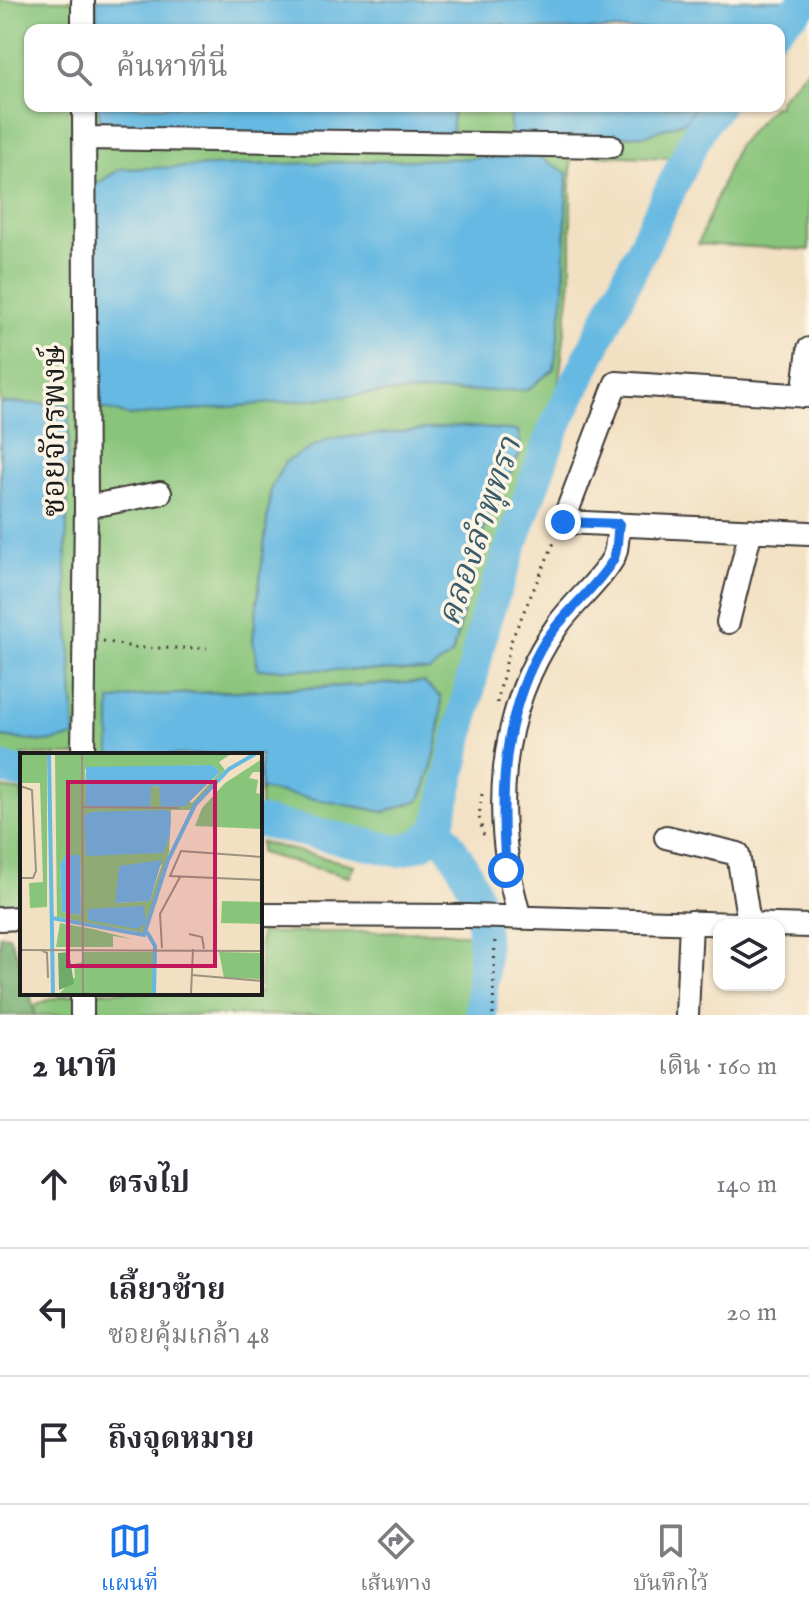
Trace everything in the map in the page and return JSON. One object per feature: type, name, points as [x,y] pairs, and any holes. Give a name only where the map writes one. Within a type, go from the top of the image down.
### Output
[{"type":"street","points":[[83,0],[83,24]]},
{"type":"street","name":"ซอยจักรพงษ์","points":[[83,753],[86,507],[84,112]]},
{"type":"street","points":[[84,138],[611,146]]},
{"type":"street","points":[[809,349],[806,396],[616,383],[563,522],[809,533]]},
{"type":"street","points":[[86,507],[160,493]]},
{"type":"street","points":[[520,918],[506,870],[502,814],[508,729],[540,651],[570,607],[614,559],[619,524]]},
{"type":"street","points":[[728,622],[751,530]]},
{"type":"street","points":[[666,837],[738,854],[748,919]]},
{"type":"street","points":[[262,915],[713,922]]},
{"type":"street","points":[[0,919],[20,918]]},
{"type":"street","points":[[687,1015],[691,922]]},
{"type":"street","points":[[785,925],[809,926]]},
{"type":"path","points":[[84,636],[137,648],[207,648]]},
{"type":"path","points":[[493,1015],[494,917]]},
{"type":"green space","points":[[0,0],[96,0],[97,24],[24,24],[24,112],[99,112],[103,140],[451,141],[453,112],[510,112],[512,141],[646,135],[686,121],[691,112],[702,112],[672,158],[571,154],[571,279],[558,389],[458,714],[431,821],[421,834],[407,840],[262,811],[262,789],[385,812],[441,722],[422,682],[138,696],[111,701],[110,753],[20,753],[20,763],[0,758],[0,737],[47,742],[66,566],[69,405],[0,403]],"holes":[[[567,173],[564,293],[554,369],[527,390],[381,393]],[[522,450],[487,517],[452,655],[349,669],[258,669],[253,640],[271,488]]]},
{"type":"green space","points":[[809,67],[809,250],[698,244],[737,146],[768,112],[785,112],[785,93]]},
{"type":"green space","points":[[0,788],[20,791],[20,912],[0,912]]},
{"type":"green space","points":[[262,842],[354,865],[349,877],[262,854]]},
{"type":"green space","points":[[442,931],[477,936],[474,1015],[35,1015],[34,1007],[71,995],[262,995],[262,933]]},
{"type":"green space","points":[[0,935],[9,936],[20,962],[20,995],[30,995],[35,1015],[0,1015]]},
{"type":"water","points":[[96,0],[785,0],[761,24],[97,24]]},
{"type":"water","points":[[99,112],[453,112],[451,141],[103,140]]},
{"type":"water","points":[[509,112],[691,112],[686,121],[646,135],[511,141]]},
{"type":"water","points":[[538,156],[567,173],[564,293],[554,369],[527,390],[381,393],[130,416],[101,408],[92,187],[120,169]]},
{"type":"water","points":[[0,403],[69,404],[66,566],[75,737],[47,742],[0,737]]},
{"type":"water","points":[[457,426],[518,431],[522,450],[487,517],[452,655],[429,671],[258,669],[253,640],[271,488],[285,462],[328,439]]},
{"type":"water","points":[[423,682],[441,697],[440,724],[430,775],[420,800],[385,812],[262,789],[262,753],[110,753],[110,701],[138,696]]},
{"type":"waterway","name":"คลองลำพุทรา","points":[[780,24],[807,0]]},
{"type":"waterway","name":"คลองลำพุทรา","points":[[262,822],[399,851],[421,844],[438,829],[485,620],[552,433],[701,127],[712,112]]},
{"type":"waterway","name":"คลองลำพุทรา","points":[[0,768],[20,773]]},
{"type":"waterway","points":[[438,829],[456,855],[477,897],[483,937],[481,1015]]},
{"type":"route","points":[[506,870],[502,814],[508,729],[540,651],[570,607],[614,559],[619,524],[563,522]]}]
